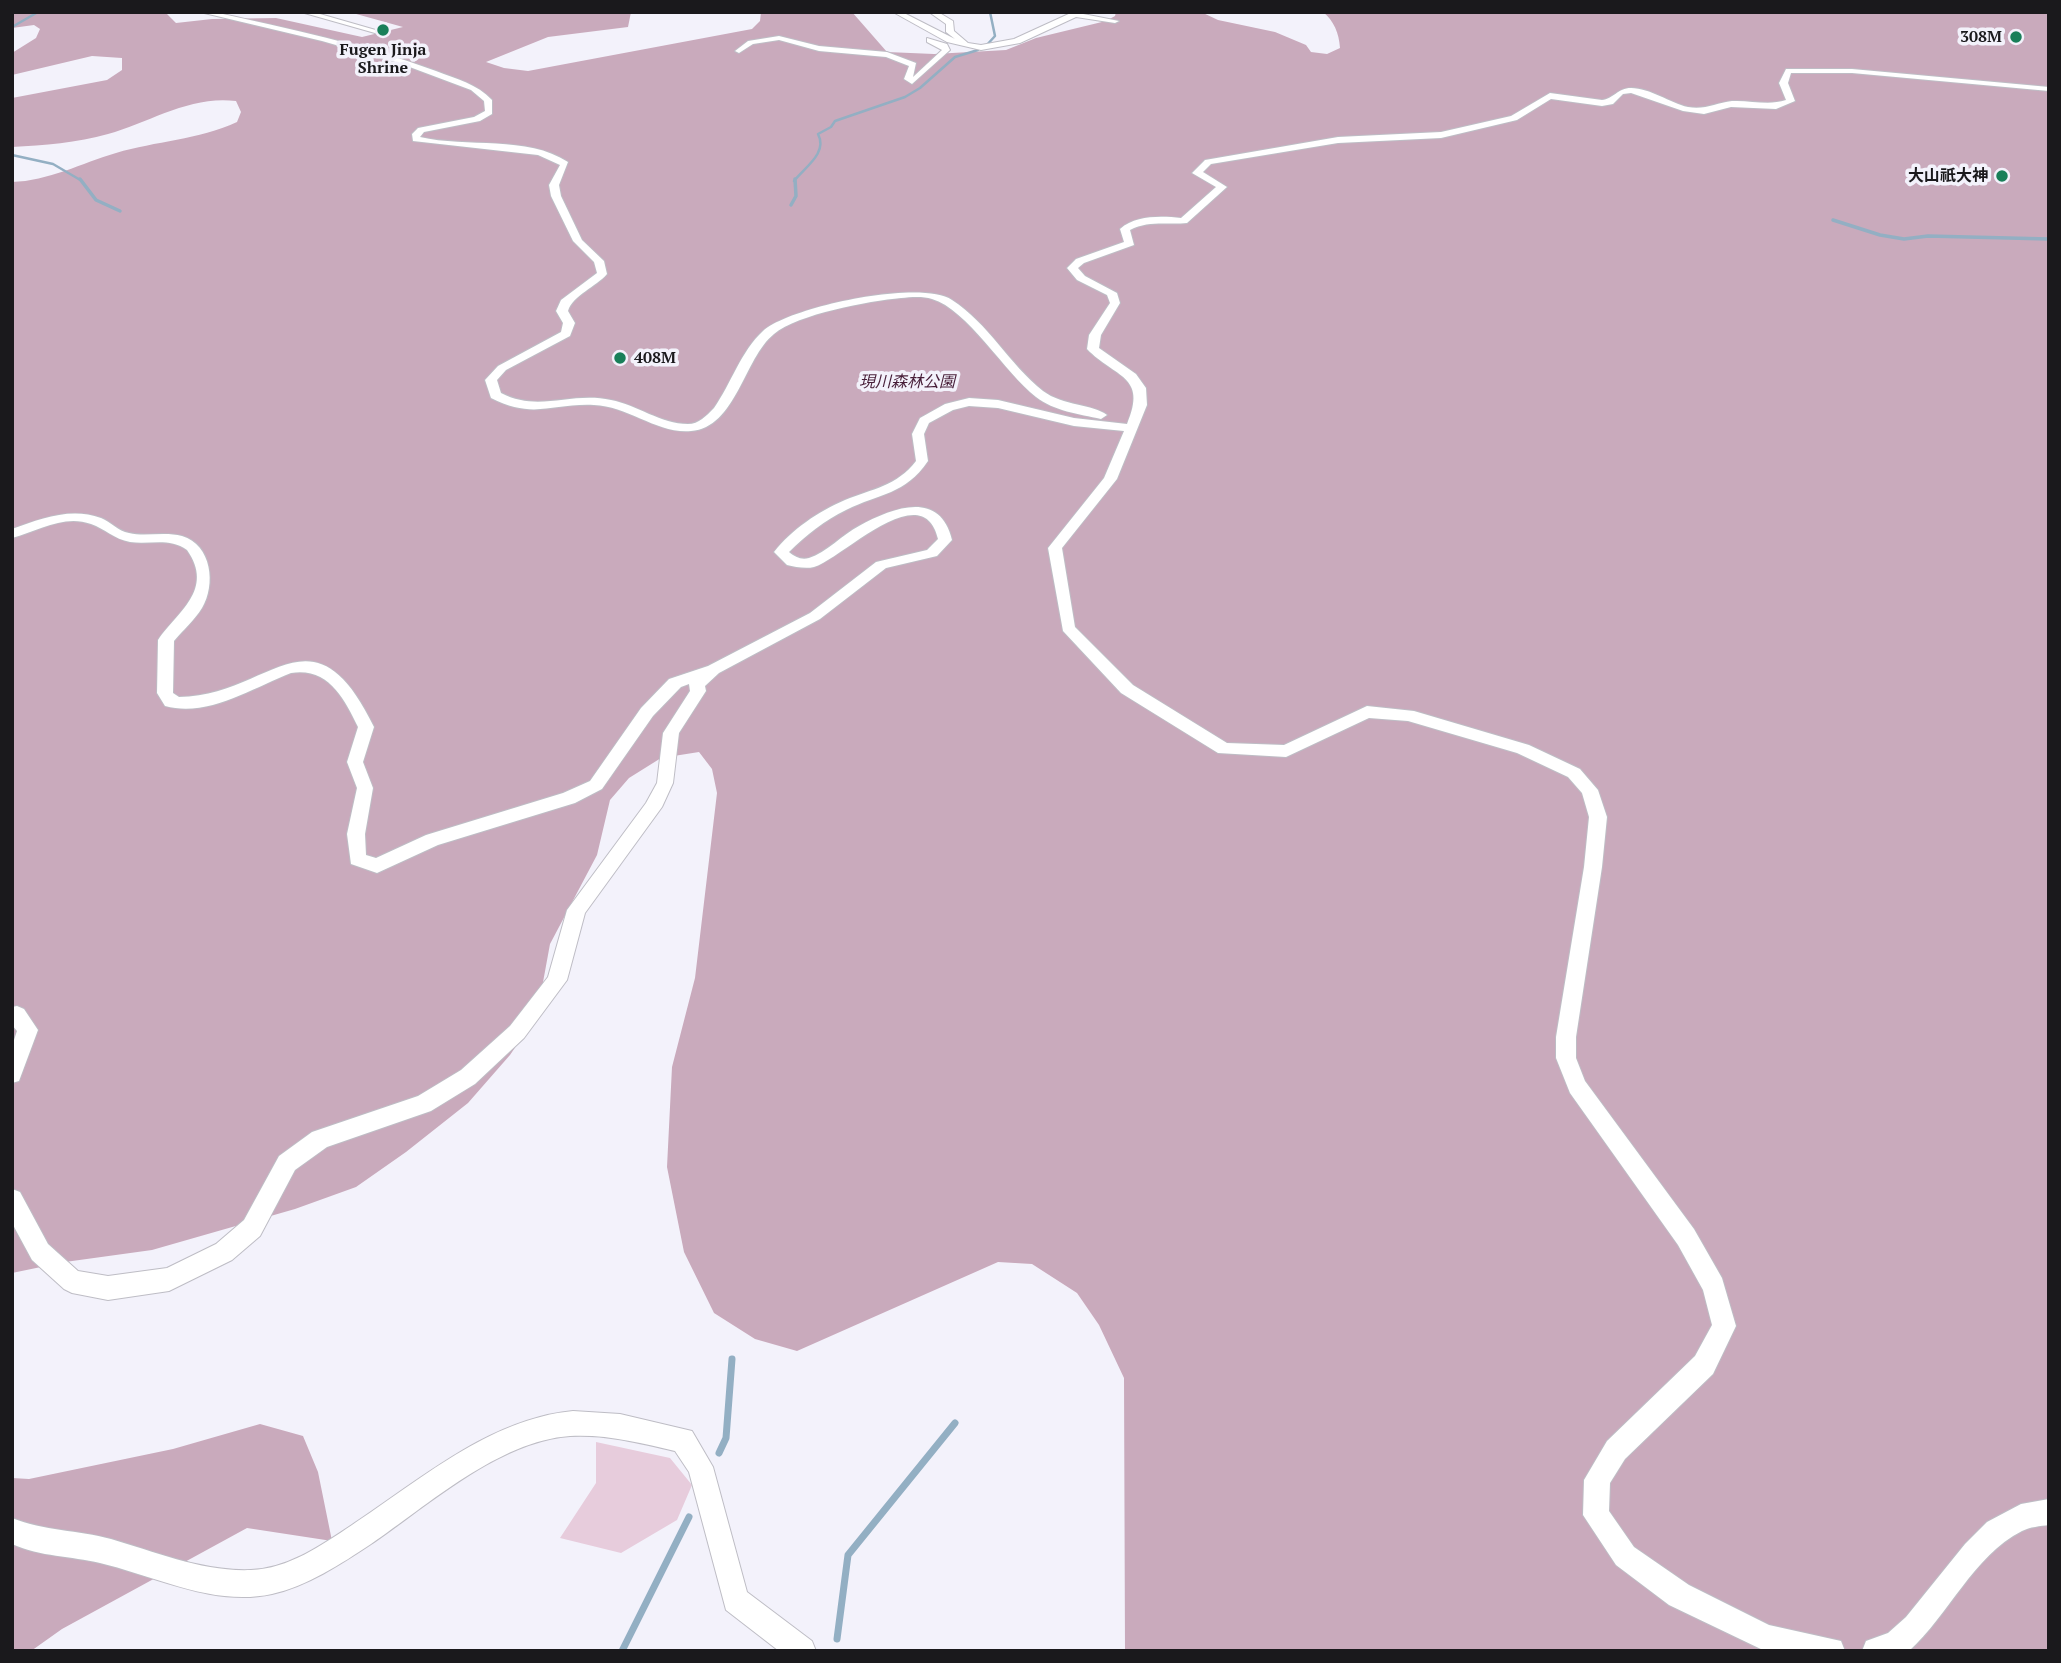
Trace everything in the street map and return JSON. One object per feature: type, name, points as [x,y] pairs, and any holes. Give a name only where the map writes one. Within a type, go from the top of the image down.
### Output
[{"type":"street","points":[[204,12],[389,57],[474,88],[488,100],[491,109],[477,119],[421,130],[416,134],[416,139],[486,149],[542,152],[560,158],[565,164],[554,186],[556,196],[578,241],[599,261],[602,274],[565,302],[562,311],[569,323],[566,334],[502,368],[491,380],[495,395],[505,401],[526,408],[602,402],[671,425],[696,428],[704,425],[717,413],[759,342],[768,331],[784,320],[905,295],[934,296],[956,308],[1021,376],[1048,399],[1080,411],[1131,424]]},
{"type":"street","points":[[304,12],[382,33]]},
{"type":"street","points":[[896,12],[937,34],[974,49],[1014,44],[1077,14],[1115,21]]},
{"type":"street","points":[[932,12],[950,23],[950,32],[956,38],[974,49]]},
{"type":"street","points":[[739,51],[741,46],[746,44],[779,38],[802,46],[834,51],[892,54],[912,65],[908,79],[912,82],[946,50],[938,42],[923,38],[937,34]]},
{"type":"street","points":[[1831,1651],[1767,1638],[1679,1595],[1625,1556],[1596,1516],[1597,1480],[1616,1450],[1704,1365],[1724,1326],[1714,1286],[1686,1237],[1577,1086],[1566,1058],[1570,1009],[1593,867],[1598,817],[1590,790],[1574,773],[1523,749],[1408,715],[1367,712],[1286,751],[1224,749],[1126,689],[1068,628],[1055,548],[1110,480],[1141,405],[1140,388],[1132,377],[1093,349],[1095,335],[1115,303],[1112,293],[1081,278],[1072,268],[1080,261],[1130,243],[1125,229],[1134,223],[1163,219],[1183,221],[1204,205],[1222,187],[1197,173],[1208,162],[1339,140],[1441,135],[1514,118],[1550,96],[1602,103],[1610,102],[1620,92],[1632,90],[1693,110],[1712,111],[1739,103],[1776,106],[1791,101],[1782,85],[1789,71],[1852,71],[2049,89]]},
{"type":"street","points":[[12,534],[53,520],[75,516],[101,523],[119,536],[168,538],[184,541],[194,548],[201,563],[201,593],[195,608],[166,640],[165,693],[171,702],[190,704],[232,694],[277,670],[303,666],[322,669],[331,676],[346,689],[366,727],[355,762],[365,789],[356,834],[357,859],[377,866],[432,840],[569,798],[596,785],[647,712],[675,683],[714,669],[815,616],[881,565],[932,553],[945,540],[942,523],[929,513],[908,511],[865,528],[811,563],[792,562],[781,552],[817,521],[848,504],[886,493],[911,478],[922,461],[918,435],[924,421],[969,402],[998,404],[1074,422],[1131,424]]},
{"type":"street","points":[[12,1200],[40,1252],[72,1281],[108,1288],[169,1279],[224,1252],[252,1228],[287,1163],[320,1139],[424,1104],[468,1077],[517,1032],[557,980],[576,910],[653,807],[665,783],[671,733],[698,691],[697,684],[714,669]]},
{"type":"street","points":[[12,1016],[18,1015],[28,1030],[12,1074]]},
{"type":"street","points":[[12,1531],[30,1541],[102,1549],[215,1582],[269,1582],[332,1553],[484,1454],[517,1437],[555,1425],[589,1424],[637,1430],[682,1440],[700,1467],[736,1600],[802,1651]]},
{"type":"street","points":[[1876,1651],[1885,1650],[1908,1634],[1993,1532],[2032,1511],[2049,1512]]},
{"type":"shaded area","points":[[596,1442],[670,1458],[692,1485],[677,1520],[621,1553],[560,1538],[596,1483]]},
{"type":"green space","name":"現川森林公園","points":[[12,12],[173,12],[167,14],[176,23],[212,19],[276,18],[362,37],[403,27],[349,12],[631,12],[628,27],[548,37],[486,62],[528,71],[752,29],[760,21],[761,12],[852,12],[887,52],[934,54],[1006,50],[1036,38],[1106,21],[1115,16],[1116,12],[1201,12],[1218,20],[1275,32],[1306,45],[1311,52],[1327,54],[1340,48],[1335,28],[1323,12],[2049,12],[2049,1651],[1125,1651],[1124,1378],[1099,1325],[1077,1293],[1032,1264],[998,1262],[797,1351],[755,1339],[714,1313],[684,1252],[667,1167],[672,1067],[695,978],[717,793],[712,769],[699,752],[661,758],[629,778],[610,800],[597,855],[550,944],[537,1015],[510,1055],[468,1103],[406,1152],[356,1187],[295,1209],[152,1250],[65,1262],[12,1273],[12,182],[65,171],[131,149],[207,133],[237,122],[241,112],[236,101],[203,102],[96,137],[12,147],[12,98],[107,80],[122,70],[122,58],[92,56],[12,75],[12,53],[36,38],[40,29],[34,25],[12,28]]},
{"type":"green space","points":[[260,1424],[303,1436],[318,1472],[332,1541],[247,1528],[62,1629],[31,1651],[12,1651],[12,1478],[29,1479],[173,1449]]},
{"type":"waterway","points":[[12,27],[38,12]]},
{"type":"waterway","points":[[985,47],[995,36],[990,12]]},
{"type":"waterway","points":[[795,180],[818,154],[818,134],[831,127],[835,121],[905,97],[920,88],[955,57],[978,50]]},
{"type":"waterway","points":[[12,155],[53,164],[81,180]]},
{"type":"waterway","points":[[81,180],[96,200],[120,211]]},
{"type":"waterway","points":[[791,205],[796,196],[795,180]]},
{"type":"waterway","points":[[1833,220],[1880,235],[1904,239],[1928,236],[2049,239]]},
{"type":"waterway","points":[[719,1453],[726,1438],[732,1359]]},
{"type":"waterway","points":[[837,1639],[848,1555],[955,1423]]},
{"type":"waterway","points":[[622,1651],[689,1517]]},
{"type":"place","name":"Fugen Jinja Shrine","points":[[383,30]]},
{"type":"place","name":"308M","points":[[2016,37]]},
{"type":"place","name":"大山祇大神","points":[[2002,176]]},
{"type":"place","name":"408M","points":[[620,358]]}]
